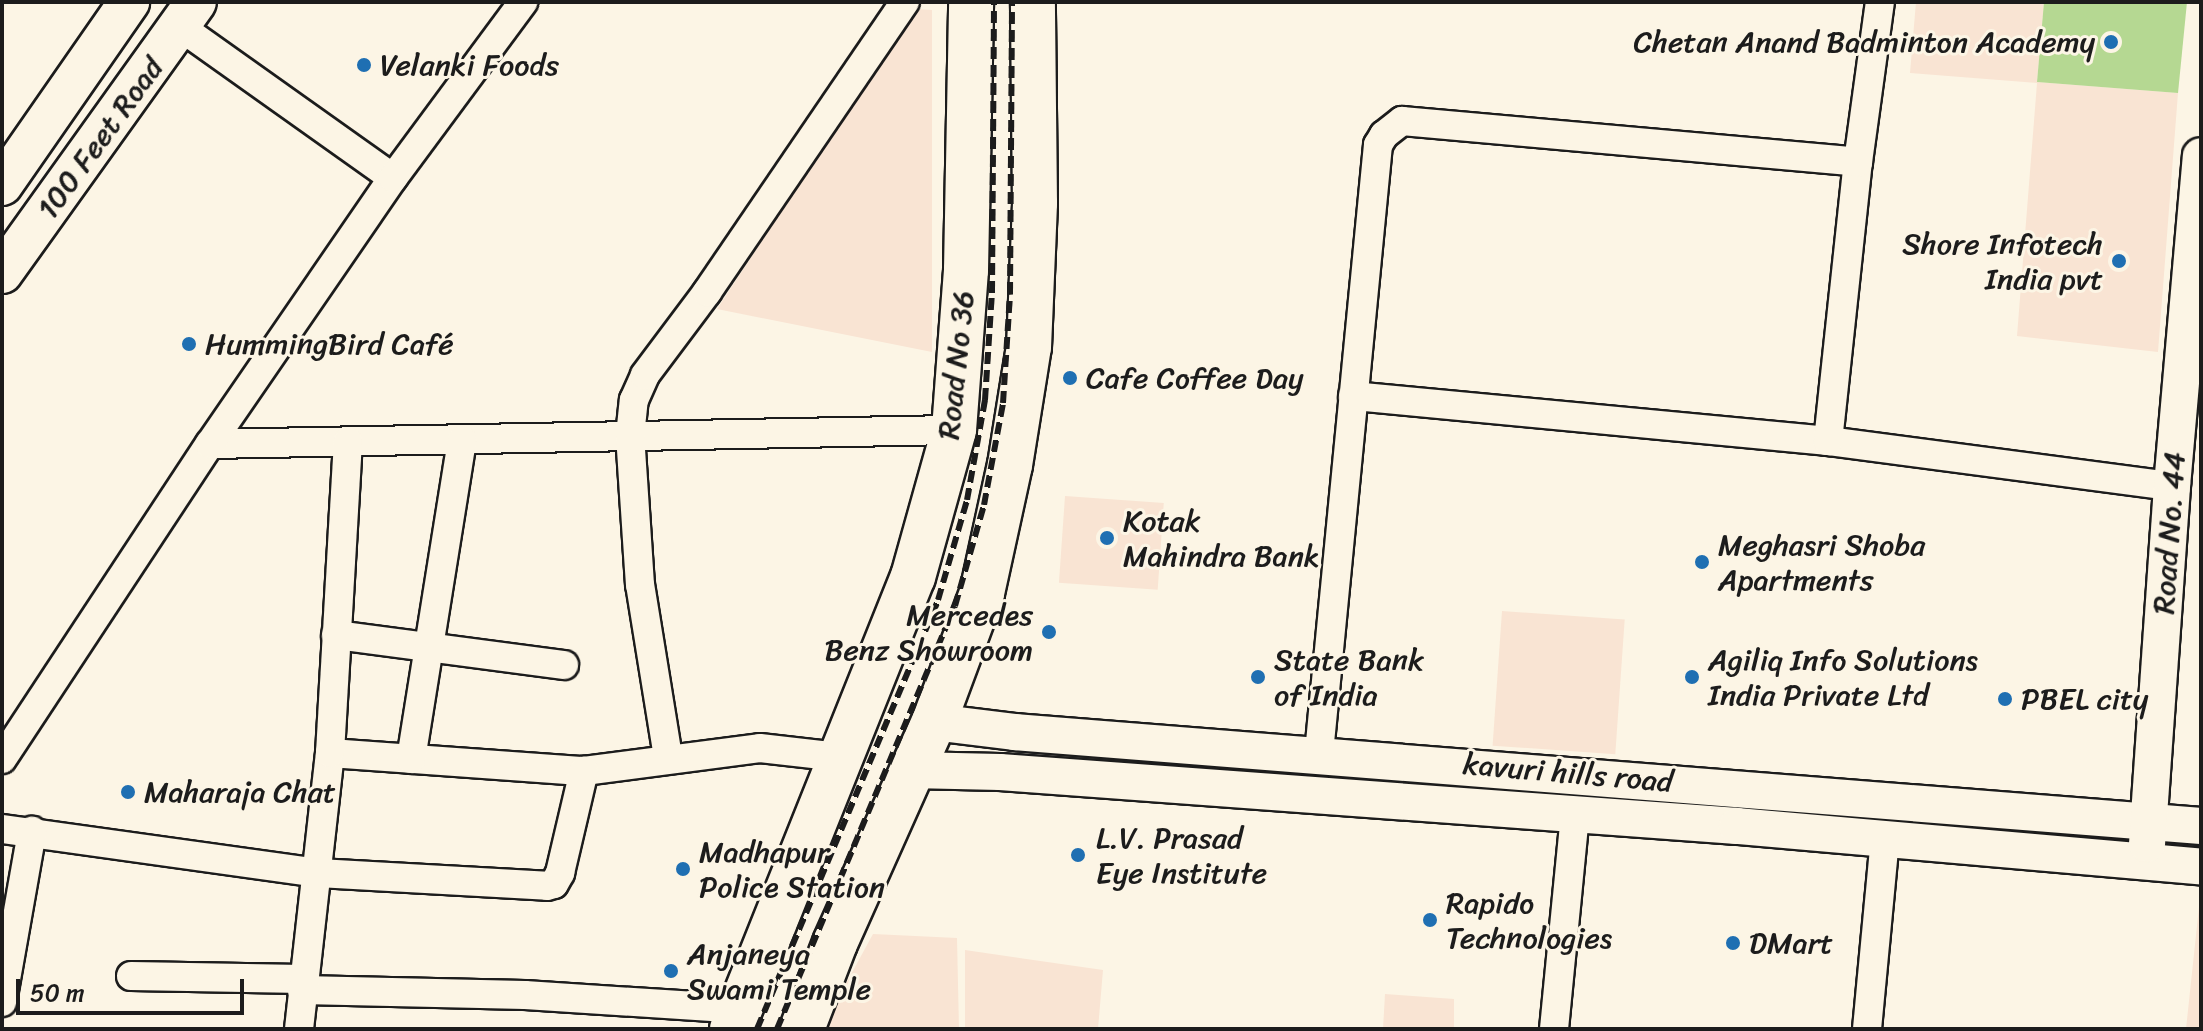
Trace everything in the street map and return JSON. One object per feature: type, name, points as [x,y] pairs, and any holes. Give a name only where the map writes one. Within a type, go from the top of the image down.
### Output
[{"type":"main road","name":"100 Feet Road","points":[[2,185],[129,2]]},
{"type":"main road","name":"Road No 36","points":[[735,1019],[913,577],[954,430],[967,253],[971,2]]},
{"type":"main road","points":[[802,1029],[934,722],[982,593],[1010,465],[1029,347],[1033,262],[1033,2]]},
{"type":"main road","name":"100 Feet Road","points":[[2,273],[187,14]]},
{"type":"main road","points":[[967,253],[1033,262]]},
{"type":"street","points":[[2,759],[210,444],[393,178],[523,2]]},
{"type":"street","points":[[668,757],[640,585],[630,436],[634,400],[645,375],[707,292],[905,2]]},
{"type":"street","points":[[1828,441],[1858,162],[1880,2]]},
{"type":"street","points":[[187,14],[393,178]]},
{"type":"street","points":[[1319,753],[1378,145],[1384,135],[1402,121],[1858,162]]},
{"type":"street","name":"Road No. 44","points":[[2146,861],[2172,486],[2201,159]]},
{"type":"street","points":[[1353,396],[1828,441],[2172,486]]},
{"type":"street","points":[[210,444],[954,430]]},
{"type":"street","points":[[411,759],[462,440]]},
{"type":"street","points":[[299,1029],[330,753],[348,442]]},
{"type":"street","points":[[336,635],[564,665]]},
{"type":"street","name":"kavuri hills road","points":[[934,722],[1034,733],[1319,753],[2201,826]]},
{"type":"street","points":[[1032,775],[1034,733]]},
{"type":"street","points":[[330,753],[584,771],[668,757],[760,748],[839,757]]},
{"type":"street","name":"kavuri hills road","points":[[911,770],[1032,775],[1885,839],[2201,867]]},
{"type":"street","points":[[2,829],[318,873],[554,884],[560,873],[584,771]]},
{"type":"street","points":[[1554,1029],[1575,816]]},
{"type":"street","points":[[2,1002],[32,831]]},
{"type":"street","points":[[1867,1029],[1885,839]]},
{"type":"street","points":[[131,976],[525,995],[735,1019]]},
{"type":"shaded area","points":[[1916,2],[2044,2],[2037,82],[2178,93],[2158,352],[2017,336],[2037,83],[1910,73]]},
{"type":"shaded area","points":[[915,9],[932,10],[932,352],[717,309]]},
{"type":"shaded area","points":[[1065,496],[1164,503],[1158,590],[1059,583]]},
{"type":"shaded area","points":[[1502,611],[1625,620],[1615,754],[1493,746]]},
{"type":"shaded area","points":[[2199,907],[2201,1029],[2186,1029]]},
{"type":"shaded area","points":[[873,934],[957,938],[959,1029],[829,1029],[830,1013]]},
{"type":"shaded area","points":[[965,950],[1103,970],[1098,1029],[965,1029]]},
{"type":"shaded area","points":[[1385,994],[1454,999],[1454,1029],[1383,1029]]},
{"type":"green space","name":"Chetan Anand Badminton Academy","points":[[2044,2],[2187,2],[2178,93],[2037,82]]},
{"type":"railway","points":[[757,1029],[938,600],[967,500],[985,400],[992,293],[994,2]]},
{"type":"railway","points":[[777,1029],[955,606],[984,505],[1003,403],[1010,294],[1012,2]]},
{"type":"place","name":"Chetan Anand Badminton Academy","points":[[2111,42]]},
{"type":"place","name":"Velanki Foods","points":[[364,65]]},
{"type":"place","name":"Shore Infotech India pvt","points":[[2119,261]]},
{"type":"place","name":"HummingBird Café","points":[[189,344]]},
{"type":"place","name":"Cafe Coffee Day","points":[[1070,378]]},
{"type":"place","name":"Kotak Mahindra Bank","points":[[1107,538]]},
{"type":"place","name":"Meghasri Shoba Apartments","points":[[1702,562]]},
{"type":"place","name":"Mercedes Benz Showroom","points":[[1049,632]]},
{"type":"place","name":"State Bank of India","points":[[1258,677]]},
{"type":"place","name":"Agiliq Info Solutions India Private Ltd","points":[[1692,677]]},
{"type":"place","name":"PBEL city","points":[[2005,699]]},
{"type":"place","name":"Maharaja Chat","points":[[128,792]]},
{"type":"place","name":"L.V. Prasad Eye Institute","points":[[1078,855]]},
{"type":"place","name":"Madhapur Police Station","points":[[683,869]]},
{"type":"place","name":"Rapido Technologies","points":[[1430,920]]},
{"type":"place","name":"DMart","points":[[1733,943]]},
{"type":"place","name":"Anjaneya Swami Temple","points":[[671,971]]}]
